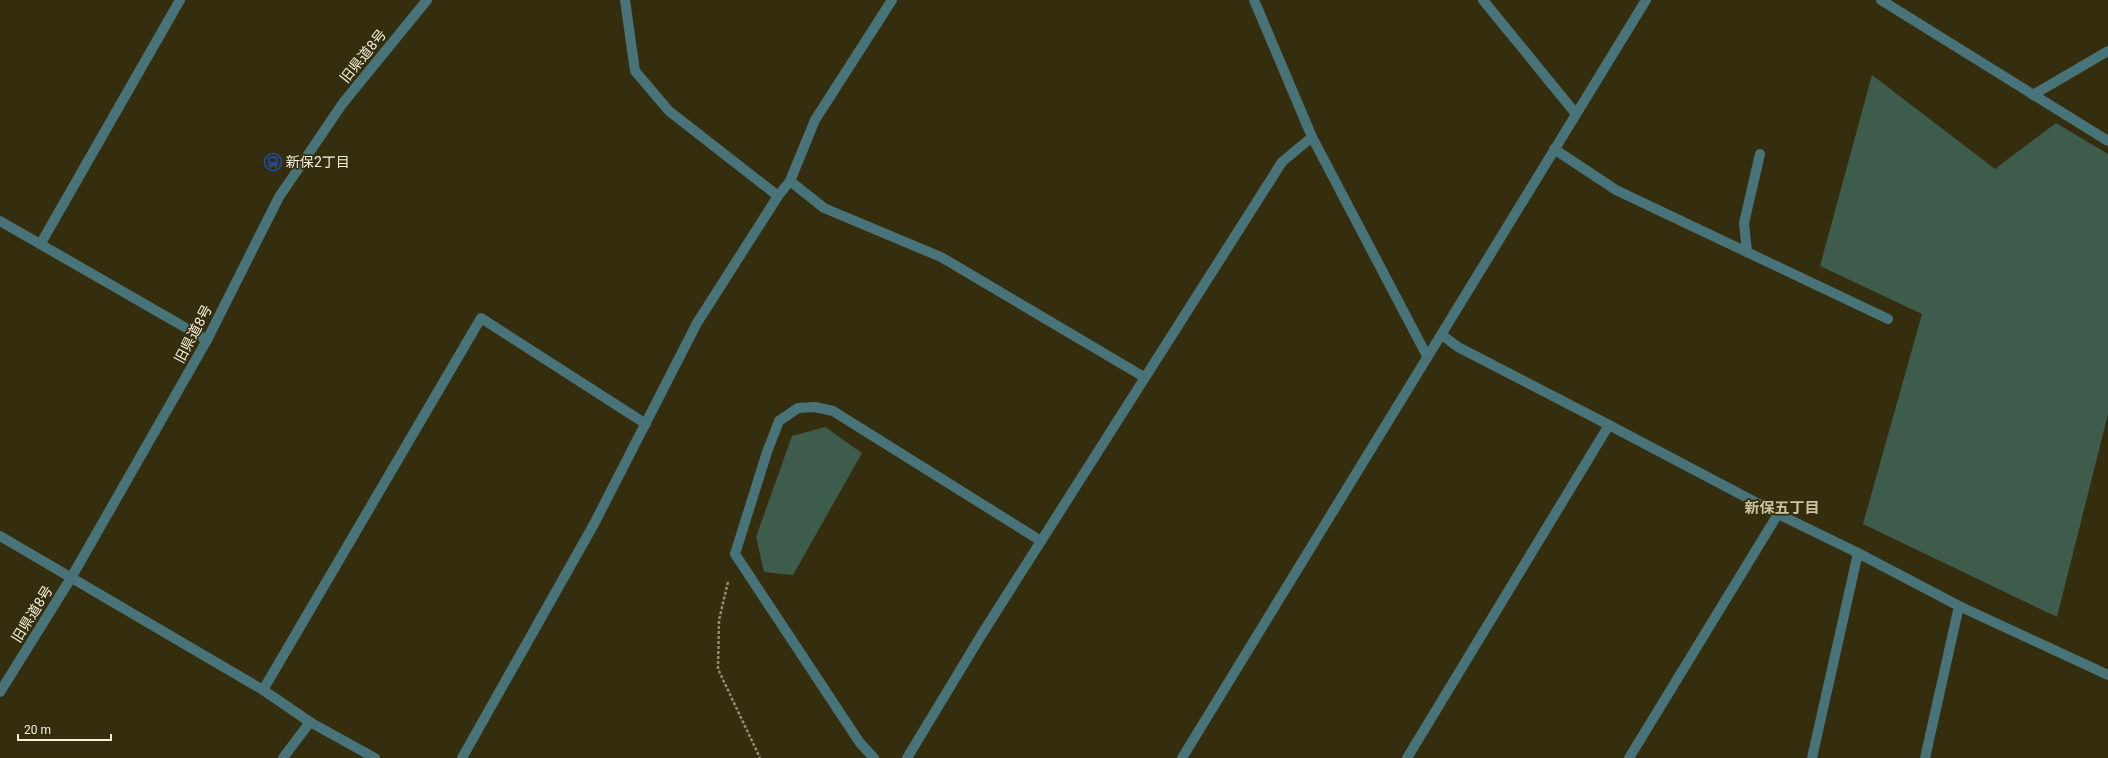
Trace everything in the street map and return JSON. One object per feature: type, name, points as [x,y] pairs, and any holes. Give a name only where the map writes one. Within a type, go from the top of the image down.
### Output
[{"type":"street","points":[[41,243],[180,0]]},
{"type":"street","name":"旧県道8号","points":[[0,692],[71,578],[207,340],[279,197],[343,103],[427,0]]},
{"type":"street","points":[[625,0],[634,71],[669,112],[778,196]]},
{"type":"street","points":[[462,758],[594,524],[697,323],[778,196],[790,181],[816,120],[892,0]]},
{"type":"street","points":[[1254,0],[1312,137],[1427,356]]},
{"type":"street","points":[[1483,0],[1576,114]]},
{"type":"street","points":[[1182,758],[1646,0]]},
{"type":"street","points":[[1880,0],[2108,141]]},
{"type":"street","points":[[2033,95],[2108,51]]},
{"type":"street","points":[[907,758],[1144,377],[1282,162],[1312,137]]},
{"type":"street","points":[[1554,149],[1616,190],[1888,319]]},
{"type":"street","points":[[1747,252],[1744,223],[1760,154]]},
{"type":"street","points":[[790,181],[824,208],[941,257],[1144,377]]},
{"type":"street","points":[[0,220],[207,340]]},
{"type":"street","points":[[263,690],[481,318],[646,424]]},
{"type":"street","points":[[1442,335],[1458,347],[1609,424],[1778,514],[1858,553],[1959,606],[2108,675]]},
{"type":"street","points":[[874,758],[860,743],[735,554],[767,452],[779,421],[798,408],[815,407],[833,410],[1041,541]]},
{"type":"street","points":[[1407,758],[1609,424]]},
{"type":"street","points":[[1629,758],[1778,514]]},
{"type":"street","points":[[0,536],[263,690],[310,722],[375,758]]},
{"type":"street","points":[[1812,758],[1858,553]]},
{"type":"street","points":[[1925,758],[1959,606]]},
{"type":"street","points":[[283,758],[310,722]]},
{"type":"path","points":[[735,554],[719,620],[718,670],[760,758]]},
{"type":"green space","points":[[1872,75],[1995,169],[2056,123],[2108,154],[2108,414],[2057,617],[1863,524],[1922,314],[1820,266]]},
{"type":"green space","points":[[825,427],[862,453],[793,575],[764,572],[756,537],[792,436]]},
{"type":"place","name":"新保2丁目","points":[[273,162]]},
{"type":"district","name":"新保五丁目","points":[[1782,508]]}]
